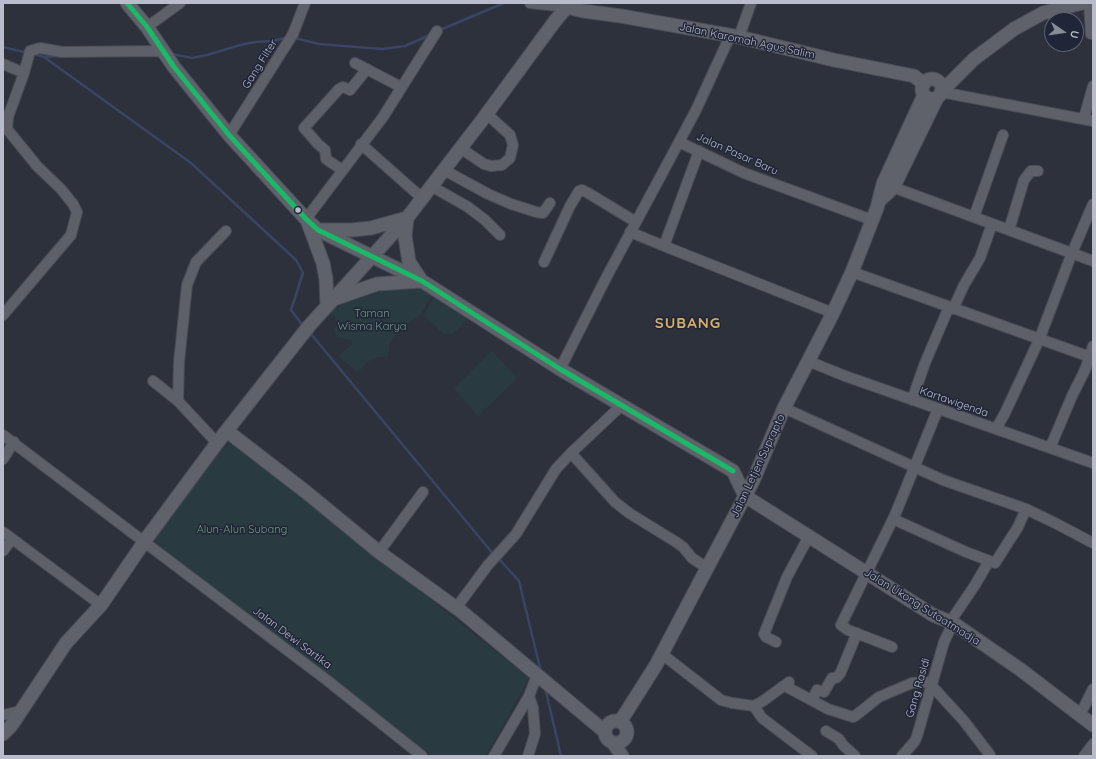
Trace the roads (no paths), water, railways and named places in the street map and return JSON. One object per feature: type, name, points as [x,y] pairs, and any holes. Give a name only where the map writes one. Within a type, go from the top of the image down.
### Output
[{"type":"main road","points":[[127,3],[147,27],[174,67],[229,135],[306,219],[318,230],[422,281],[560,369],[733,471],[745,496]]},
{"type":"main road","points":[[932,90],[965,68],[986,49],[1029,21],[1043,13],[1082,3]]},
{"type":"main road","points":[[3,734],[21,711],[66,643],[101,605],[217,443],[307,329],[371,256],[407,218],[568,5]]},
{"type":"main road","name":"Jalan Karomah Agus Salim","points":[[568,5],[583,11],[621,16],[734,37],[834,60],[914,76],[932,90]]},
{"type":"main road","name":"Jalan Letjen Suprapto","points":[[620,722],[662,654],[745,496],[784,408],[852,272],[879,202],[888,186],[932,90]]},
{"type":"main road","points":[[318,230],[352,230],[371,228],[407,218]]},
{"type":"main road","points":[[407,218],[405,236],[409,262],[422,281]]},
{"type":"main road","points":[[306,219],[323,263],[329,303]]},
{"type":"main road","points":[[329,303],[377,284],[422,281]]},
{"type":"main road","points":[[227,431],[306,492],[379,552],[456,608],[604,732],[606,738],[610,743],[614,744],[622,756]]},
{"type":"main road","points":[[733,471],[758,469]]},
{"type":"main road","name":"Jalan Ukong Sutaatmadja","points":[[745,496],[933,615],[952,623],[1021,670],[1093,725]]},
{"type":"main road","points":[[604,732],[607,725],[613,721],[620,722],[626,727],[627,734],[624,740],[621,743],[614,744]]},
{"type":"street","points":[[147,27],[180,3]]},
{"type":"street","name":"Gang Filter","points":[[229,135],[293,34],[305,3]]},
{"type":"street","points":[[530,3],[568,5]]},
{"type":"street","name":"Jalan Pasar Baru","points":[[751,3],[679,142],[744,173],[872,220]]},
{"type":"street","points":[[1089,3],[1091,34]]},
{"type":"street","points":[[306,219],[361,144],[383,117],[438,31]]},
{"type":"street","points":[[3,315],[71,235],[77,212],[73,204],[61,189],[37,166],[9,133],[5,131],[8,117],[25,71],[30,51],[40,48],[62,52],[164,52]]},
{"type":"street","points":[[355,63],[401,87]]},
{"type":"street","points":[[3,64],[25,71]]},
{"type":"street","points":[[342,170],[326,159],[325,150],[304,128],[339,89],[343,87],[350,90],[367,69]]},
{"type":"street","points":[[932,90],[1088,119],[1093,86]]},
{"type":"street","points":[[460,148],[484,164],[491,166],[502,165],[510,158],[513,145],[510,135],[487,114]]},
{"type":"street","points":[[974,217],[1003,135]]},
{"type":"street","points":[[560,369],[630,232],[679,142]]},
{"type":"street","points":[[361,144],[422,198]]},
{"type":"street","points":[[664,246],[700,152]]},
{"type":"street","points":[[444,170],[488,194],[530,210],[543,213],[550,203]]},
{"type":"street","points":[[1010,230],[1024,180],[1031,172],[1038,171]]},
{"type":"street","points":[[431,186],[468,207],[485,220],[500,235]]},
{"type":"street","points":[[888,186],[1093,261]]},
{"type":"street","points":[[544,262],[570,206],[579,191],[582,190],[588,193],[636,222]]},
{"type":"street","points":[[996,428],[1005,413],[1039,340],[1072,253],[1093,204]]},
{"type":"street","points":[[912,400],[925,363],[951,308],[980,258],[992,224]]},
{"type":"street","points":[[178,401],[179,362],[187,285],[196,262],[226,231]]},
{"type":"street","points":[[630,232],[833,312]]},
{"type":"street","points":[[852,272],[1092,358]]},
{"type":"street","points":[[1050,448],[1072,396],[1092,358],[1093,346]]},
{"type":"street","name":"Kartawigenda","points":[[808,361],[912,400],[1093,463]]},
{"type":"street","points":[[153,381],[178,401],[217,443]]},
{"type":"street","points":[[456,608],[488,565],[516,534],[556,470],[571,452],[622,405]]},
{"type":"street","points":[[784,408],[943,480],[1026,509],[1055,522],[1093,543]]},
{"type":"street","points":[[892,647],[848,630],[841,625],[893,519],[938,409]]},
{"type":"street","name":"Jalan Dewi Sartika","points":[[3,435],[328,681],[422,756]]},
{"type":"street","points":[[3,457],[14,442]]},
{"type":"street","points":[[571,452],[615,502],[629,513],[680,545],[692,558],[707,568]]},
{"type":"street","points":[[379,552],[423,492]]},
{"type":"street","points":[[893,519],[994,563],[1018,527],[1026,509]]},
{"type":"street","points":[[3,532],[101,605]]},
{"type":"street","points":[[776,642],[766,637],[764,634],[787,577],[809,536]]},
{"type":"street","points":[[3,551],[12,539]]},
{"type":"street","name":"Gang Rasidi","points":[[902,756],[915,741],[917,736],[944,642],[952,623],[989,561]]},
{"type":"street","points":[[812,700],[817,690],[824,692],[832,678],[836,678],[840,674],[857,633]]},
{"type":"street","points":[[662,654],[721,700],[754,706],[788,683],[828,709],[849,716],[855,716],[879,697],[912,683],[921,682],[931,684],[964,721],[990,755]]},
{"type":"street","points":[[494,756],[529,696],[537,675]]},
{"type":"street","points":[[1080,715],[1093,689]]},
{"type":"street","points":[[528,756],[535,734],[533,708],[529,696]]},
{"type":"street","points":[[754,706],[762,718],[812,756]]},
{"type":"street","points":[[3,715],[21,711]]},
{"type":"street","points":[[826,731],[839,739],[840,743],[855,756]]},
{"type":"street","points":[[1084,756],[1093,744]]},
{"type":"waterway","points":[[440,30],[504,3]]},
{"type":"waterway","points":[[295,38],[319,44],[382,49],[405,46],[430,35]]},
{"type":"waterway","points":[[172,54],[192,58],[240,45],[286,38]]},
{"type":"waterway","points":[[3,47],[28,53]]},
{"type":"waterway","points":[[33,54],[44,57],[191,163],[296,260],[303,273],[291,310],[301,323]]},
{"type":"waterway","points":[[44,57],[57,56]]},
{"type":"waterway","points":[[311,334],[494,555]]},
{"type":"waterway","points":[[498,558],[519,581],[541,672]]},
{"type":"waterway","points":[[545,687],[561,756]]},
{"type":"district","name":"SUBANG","points":[[688,323]]},
{"type":"park label","name":"Taman Wisma Karya","points":[[372,320]]},
{"type":"park label","name":"Alun-Alun Subang","points":[[242,530]]}]
